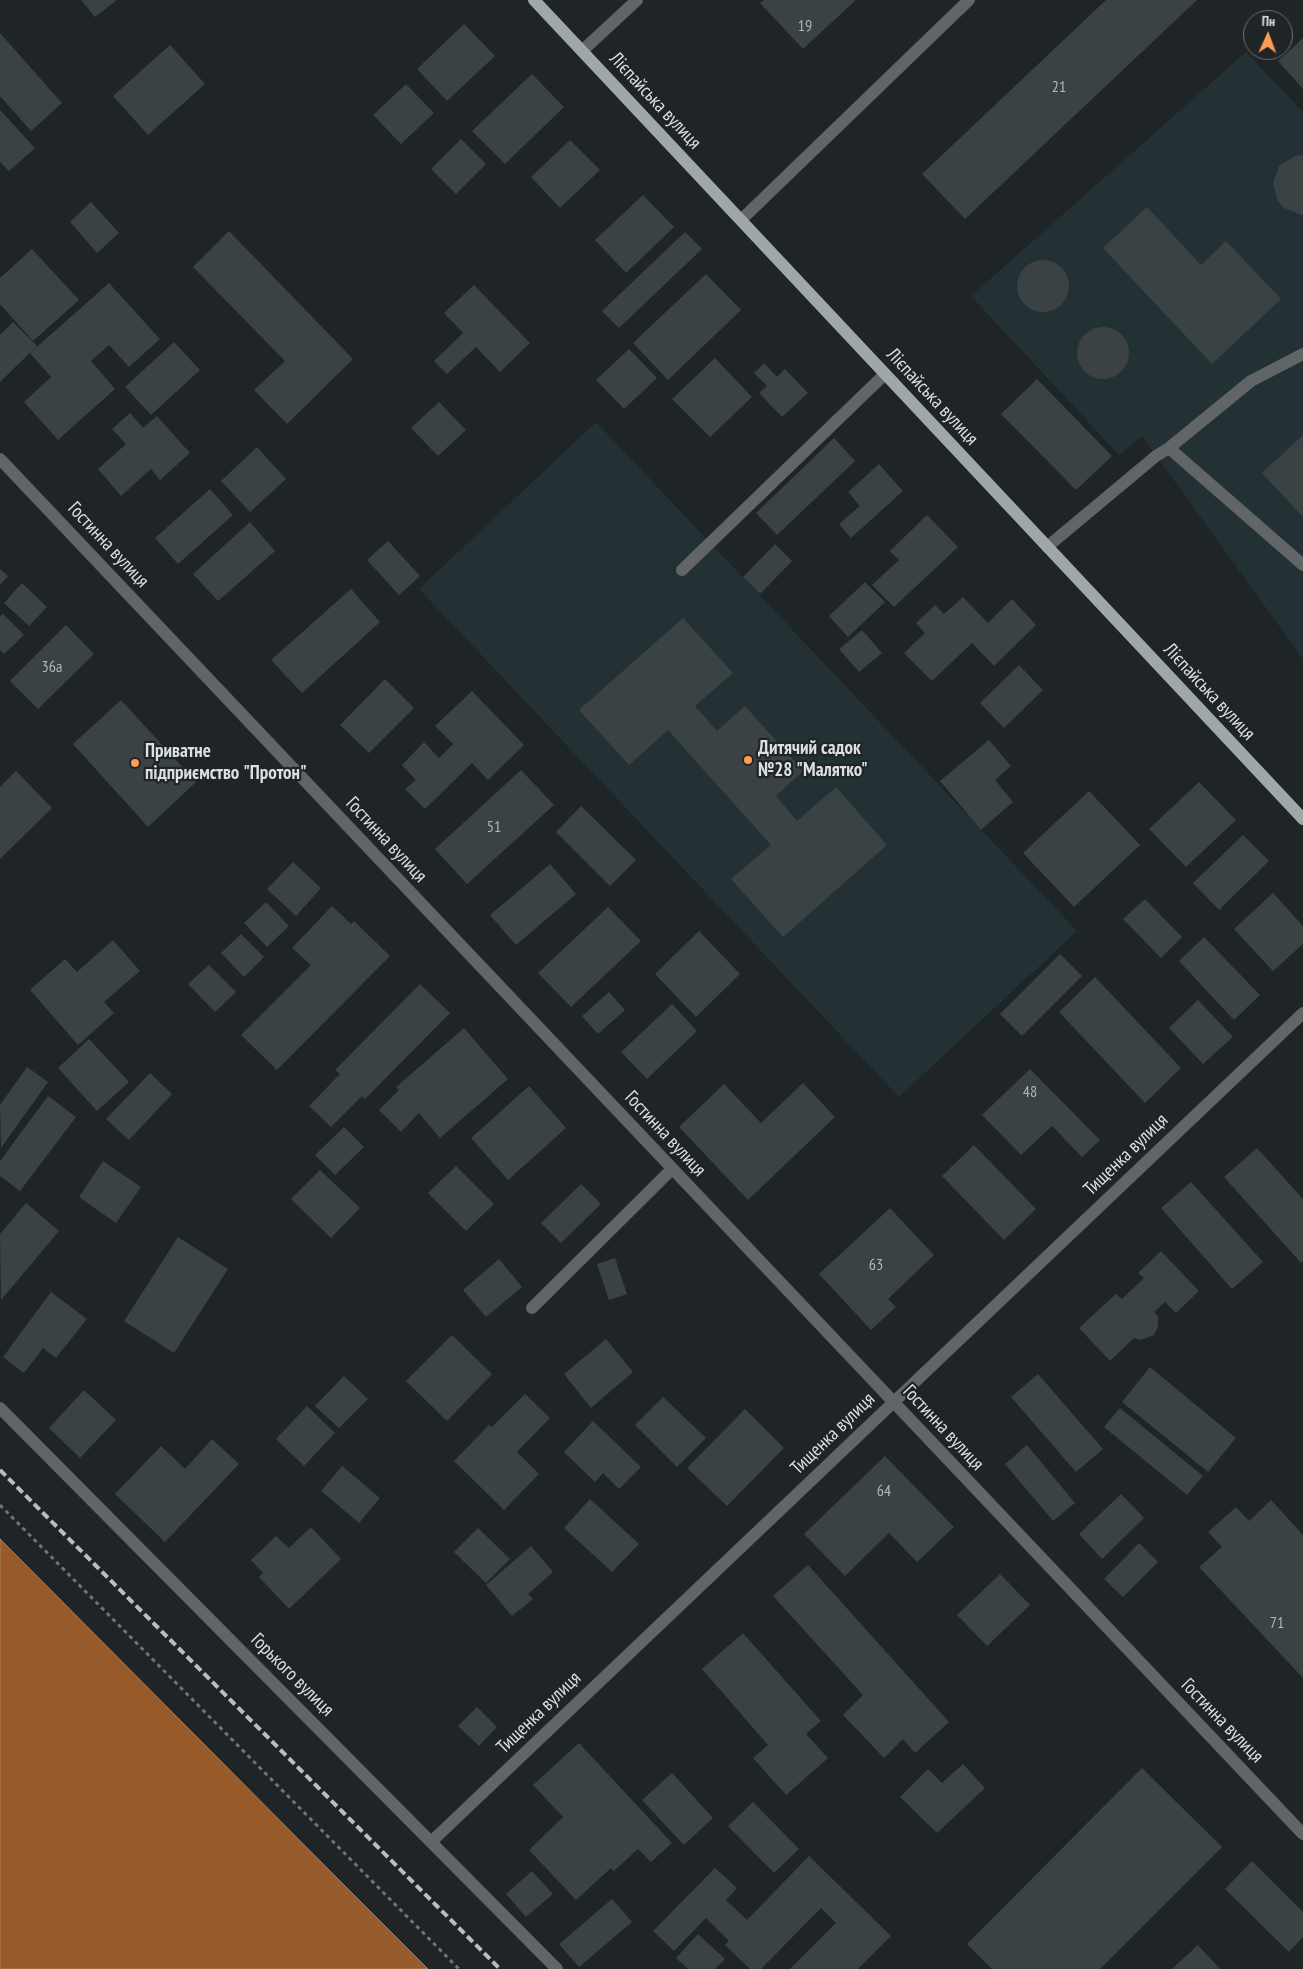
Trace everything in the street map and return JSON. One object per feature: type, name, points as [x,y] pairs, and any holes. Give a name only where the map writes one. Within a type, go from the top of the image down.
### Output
[{"type":"main road","name":"Лієпайська вулиця","points":[[534,0],[1303,819]]},
{"type":"street","points":[[582,51],[637,0]]},
{"type":"street","points":[[741,220],[969,0]]},
{"type":"street","points":[[1047,547],[1156,456],[1169,448],[1251,381],[1303,354]]},
{"type":"street","points":[[682,570],[885,374]]},
{"type":"street","points":[[1169,448],[1303,565]]},
{"type":"street","name":"Гостинна вулиця","points":[[0,459],[1303,1834]]},
{"type":"street","name":"Тищенка вулиця","points":[[432,1842],[1303,1013]]},
{"type":"street","points":[[532,1308],[672,1169]]},
{"type":"street","name":"Горького вулиця","points":[[0,1408],[557,1969]]},
{"type":"path","points":[[0,1505],[459,1969]]},
{"type":"shaded area","points":[[1243,55],[1243,60],[1254,60],[1303,112],[1303,659],[1142,436],[1119,455],[971,296]]},
{"type":"shaded area","name":"Дитячий садок №28 \"Малятко\"","points":[[596,422],[1077,931],[899,1097],[419,589]]},
{"type":"shaded area","points":[[0,1539],[339,1880],[428,1969],[0,1969]]},
{"type":"building","points":[[81,0],[117,0],[95,17]]},
{"type":"building","points":[[764,0],[856,0],[803,49],[760,3]]},
{"type":"building","points":[[1106,0],[1197,0],[965,219],[922,174]]},
{"type":"building","points":[[464,24],[495,56],[447,101],[417,69]]},
{"type":"building","points":[[0,33],[62,103],[31,131],[0,96]]},
{"type":"building","points":[[1303,38],[1303,89],[1278,61],[1293,60],[1293,47]]},
{"type":"building","points":[[170,45],[205,84],[148,135],[113,96]]},
{"type":"building","points":[[532,74],[564,107],[505,164],[472,131]]},
{"type":"building","points":[[406,84],[434,113],[401,144],[373,115]]},
{"type":"building","points":[[0,110],[35,148],[9,171],[0,162]]},
{"type":"building","points":[[461,139],[486,164],[456,194],[431,169]]},
{"type":"building","points":[[570,140],[600,170],[560,208],[531,177]]},
{"type":"building","points":[[1303,155],[1302,215],[1284,208],[1278,201],[1273,183],[1279,166],[1295,156]]},
{"type":"building","points":[[643,195],[674,227],[626,273],[595,240]]},
{"type":"building","points":[[91,202],[119,233],[97,253],[70,222]]},
{"type":"building","points":[[1147,207],[1201,265],[1226,241],[1281,299],[1212,364],[1103,248]]},
{"type":"building","points":[[229,231],[353,359],[287,424],[254,390],[285,361],[193,267]]},
{"type":"building","points":[[685,232],[702,249],[619,328],[602,311]]},
{"type":"building","points":[[32,249],[79,300],[33,341],[0,304],[0,278]]},
{"type":"building","points":[[1038,260],[1048,260],[1057,264],[1065,272],[1069,286],[1065,300],[1057,308],[1048,312],[1038,312],[1029,308],[1021,300],[1017,291],[1017,281],[1021,272],[1029,264]]},
{"type":"building","points":[[706,274],[741,310],[668,380],[633,343]]},
{"type":"building","points":[[109,283],[160,339],[129,367],[109,345],[91,361],[115,389],[58,440],[24,402],[51,377],[30,353]]},
{"type":"building","points":[[474,285],[530,343],[500,372],[476,347],[447,374],[434,361],[463,333],[444,313]]},
{"type":"building","points":[[13,322],[37,346],[0,382],[0,335]]},
{"type":"building","points":[[1098,327],[1108,327],[1118,331],[1125,338],[1129,353],[1125,368],[1118,375],[1108,379],[1098,379],[1088,375],[1081,368],[1077,358],[1077,348],[1081,338],[1088,331]]},
{"type":"building","points":[[174,342],[200,370],[151,415],[125,387]]},
{"type":"building","points":[[629,349],[657,378],[624,409],[596,380]]},
{"type":"building","points":[[715,358],[752,397],[710,437],[672,399]]},
{"type":"building","points":[[764,363],[777,377],[785,369],[808,393],[782,417],[759,393],[767,386],[754,373]]},
{"type":"building","points":[[1037,379],[1112,456],[1076,490],[1001,414]]},
{"type":"building","points":[[439,402],[466,430],[438,456],[411,428]]},
{"type":"building","points":[[130,413],[143,428],[157,416],[190,453],[160,480],[151,469],[121,496],[98,469],[126,444],[112,429]]},
{"type":"building","points":[[1303,435],[1303,517],[1262,473]]},
{"type":"building","points":[[834,438],[855,461],[777,535],[756,513]]},
{"type":"building","points":[[257,447],[286,479],[250,512],[221,481]]},
{"type":"building","points":[[879,464],[903,491],[851,538],[839,524],[860,506],[848,492]]},
{"type":"building","points":[[210,489],[233,515],[178,564],[155,538]]},
{"type":"building","points":[[927,515],[958,547],[894,607],[872,585],[899,560],[890,551]]},
{"type":"building","points":[[250,522],[275,551],[218,601],[193,574]]},
{"type":"building","points":[[388,541],[420,576],[399,595],[367,560]]},
{"type":"building","points":[[775,544],[792,561],[760,594],[743,577]]},
{"type":"building","points":[[0,569],[8,576],[0,585]]},
{"type":"building","points":[[865,582],[885,602],[848,637],[829,616]]},
{"type":"building","points":[[22,583],[47,607],[29,626],[4,603]]},
{"type":"building","points":[[351,589],[380,622],[302,693],[271,660]]},
{"type":"building","points":[[963,597],[988,623],[1012,599],[1036,625],[994,666],[972,643],[932,681],[904,653],[925,633],[916,623],[935,605],[944,614]]},
{"type":"building","points":[[3,614],[24,635],[4,654],[0,650],[0,616]]},
{"type":"building","points":[[683,618],[733,673],[695,706],[717,731],[745,706],[803,771],[776,796],[797,821],[836,787],[887,845],[783,937],[731,879],[771,845],[668,730],[629,765],[579,710]]},
{"type":"building","points":[[66,625],[94,654],[38,709],[10,681]]},
{"type":"building","points":[[862,630],[882,653],[859,672],[839,649]]},
{"type":"building","points":[[1019,665],[1043,690],[1004,728],[980,703]]},
{"type":"building","points":[[385,679],[414,708],[369,753],[340,725]]},
{"type":"building","points":[[472,691],[524,745],[488,780],[472,763],[425,809],[405,789],[416,780],[402,765],[424,742],[439,758],[453,744],[435,726]]},
{"type":"building","name":"Приватне підприємство \"Протон\"","points":[[121,700],[196,782],[148,827],[73,744]]},
{"type":"building","points":[[989,740],[1011,766],[995,780],[1013,802],[981,830],[940,781]]},
{"type":"building","points":[[521,770],[554,805],[467,884],[435,849]]},
{"type":"building","points":[[16,771],[52,808],[0,859],[0,787]]},
{"type":"building","points":[[1199,782],[1236,820],[1186,867],[1149,829]]},
{"type":"building","points":[[1089,791],[1140,845],[1074,907],[1023,853]]},
{"type":"building","points":[[581,806],[636,860],[610,886],[556,832]]},
{"type":"building","points":[[1243,835],[1269,861],[1219,910],[1193,883]]},
{"type":"building","points":[[293,862],[321,888],[296,916],[267,889]]},
{"type":"building","points":[[550,864],[576,894],[516,945],[490,915]]},
{"type":"building","points":[[1273,893],[1303,926],[1303,944],[1273,971],[1234,929]]},
{"type":"building","points":[[1145,899],[1182,937],[1161,958],[1123,919]]},
{"type":"building","points":[[266,902],[289,926],[267,947],[244,923]]},
{"type":"building","points":[[332,906],[351,924],[354,921],[390,956],[277,1070],[241,1035],[311,965],[292,948]]},
{"type":"building","points":[[608,907],[641,941],[571,1007],[538,973]]},
{"type":"building","points":[[699,931],[740,974],[696,1017],[655,974]]},
{"type":"building","points":[[241,934],[264,957],[244,977],[221,953]]},
{"type":"building","points":[[1204,937],[1260,995],[1234,1020],[1179,961]]},
{"type":"building","points":[[113,940],[140,971],[104,1002],[114,1013],[78,1045],[30,990],[65,959],[77,972]]},
{"type":"building","points":[[1060,954],[1082,976],[1022,1036],[1000,1014]]},
{"type":"building","points":[[209,965],[236,992],[215,1012],[188,984]]},
{"type":"building","points":[[1095,977],[1181,1068],[1145,1103],[1059,1012]]},
{"type":"building","points":[[420,984],[450,1013],[365,1099],[362,1096],[331,1127],[309,1106],[340,1074],[335,1070]]},
{"type":"building","points":[[609,992],[625,1010],[598,1034],[582,1016]]},
{"type":"building","points":[[1198,1000],[1233,1037],[1203,1064],[1169,1028]]},
{"type":"building","points":[[672,1004],[697,1031],[647,1079],[621,1052]]},
{"type":"building","points":[[464,1028],[508,1079],[440,1138],[419,1113],[401,1132],[379,1110],[399,1090],[396,1087]]},
{"type":"building","points":[[89,1039],[129,1082],[97,1111],[58,1068]]},
{"type":"building","points":[[27,1067],[48,1082],[1,1148],[0,1105]]},
{"type":"building","points":[[1030,1069],[1100,1140],[1082,1157],[1052,1126],[1021,1155],[982,1115]]},
{"type":"building","points":[[150,1073],[172,1094],[129,1140],[106,1119]]},
{"type":"building","points":[[803,1083],[835,1117],[748,1200],[679,1127],[724,1084],[761,1123]]},
{"type":"building","points":[[529,1086],[566,1128],[508,1180],[471,1138]]},
{"type":"building","points":[[48,1096],[76,1117],[20,1191],[0,1176],[0,1161]]},
{"type":"building","points":[[344,1127],[364,1147],[335,1175],[315,1155]]},
{"type":"building","points":[[974,1145],[1036,1209],[1004,1240],[942,1176]]},
{"type":"building","points":[[1257,1148],[1303,1199],[1303,1261],[1301,1263],[1224,1177]]},
{"type":"building","points":[[103,1161],[141,1187],[116,1223],[79,1197]]},
{"type":"building","points":[[456,1166],[494,1204],[466,1231],[428,1193]]},
{"type":"building","points":[[320,1170],[360,1208],[331,1238],[291,1199]]},
{"type":"building","points":[[1191,1182],[1263,1262],[1232,1289],[1161,1208]]},
{"type":"building","points":[[581,1184],[601,1204],[561,1243],[541,1223]]},
{"type":"building","points":[[26,1203],[59,1231],[1,1300],[0,1234]]},
{"type":"building","points":[[890,1208],[934,1255],[888,1299],[896,1307],[871,1330],[819,1274]]},
{"type":"building","points":[[178,1237],[228,1269],[174,1353],[124,1321]]},
{"type":"building","points":[[1161,1251],[1199,1291],[1176,1313],[1165,1302],[1154,1312],[1158,1316],[1158,1326],[1154,1335],[1141,1340],[1134,1338],[1110,1361],[1079,1328],[1116,1294],[1122,1299],[1144,1278],[1138,1273]]},
{"type":"building","points":[[615,1258],[627,1294],[609,1300],[597,1264]]},
{"type":"building","points":[[499,1259],[522,1287],[486,1317],[463,1290]]},
{"type":"building","points":[[51,1292],[87,1319],[56,1358],[43,1348],[24,1373],[3,1357]]},
{"type":"building","points":[[452,1335],[492,1374],[447,1421],[406,1381]]},
{"type":"building","points":[[606,1339],[633,1372],[591,1408],[564,1374]]},
{"type":"building","points":[[1150,1367],[1236,1438],[1208,1472],[1122,1402]]},
{"type":"building","points":[[1038,1374],[1103,1449],[1076,1472],[1011,1397]]},
{"type":"building","points":[[344,1376],[368,1399],[339,1428],[315,1406]]},
{"type":"building","points":[[84,1390],[116,1420],[80,1458],[49,1428]]},
{"type":"building","points":[[525,1394],[550,1418],[517,1452],[539,1474],[504,1510],[454,1461],[489,1425],[492,1427]]},
{"type":"building","points":[[663,1397],[706,1438],[677,1467],[635,1425]]},
{"type":"building","points":[[307,1406],[335,1433],[304,1466],[276,1439]]},
{"type":"building","points":[[1120,1408],[1203,1476],[1187,1495],[1104,1427]]},
{"type":"building","points":[[745,1409],[784,1448],[727,1506],[687,1468]]},
{"type":"building","points":[[593,1421],[641,1467],[619,1489],[603,1473],[595,1482],[564,1452]]},
{"type":"building","points":[[212,1439],[239,1464],[165,1542],[115,1494],[161,1446],[185,1469]]},
{"type":"building","points":[[1027,1445],[1075,1503],[1053,1521],[1005,1464]]},
{"type":"building","points":[[885,1456],[954,1527],[917,1562],[889,1533],[845,1576],[804,1534]]},
{"type":"building","points":[[342,1466],[380,1498],[359,1523],[321,1491]]},
{"type":"building","points":[[1121,1494],[1144,1518],[1102,1559],[1079,1534]]},
{"type":"building","points":[[590,1499],[639,1544],[612,1572],[564,1528]]},
{"type":"building","points":[[1271,1500],[1303,1535],[1303,1678],[1199,1567],[1222,1547],[1208,1532],[1236,1507],[1249,1521]]},
{"type":"building","points":[[311,1527],[341,1559],[289,1609],[259,1577],[263,1573],[251,1560],[276,1536],[289,1548]]},
{"type":"building","points":[[478,1528],[510,1559],[486,1583],[454,1552]]},
{"type":"building","points":[[1139,1543],[1158,1562],[1123,1597],[1104,1579]]},
{"type":"building","points":[[531,1546],[553,1572],[528,1594],[533,1599],[512,1616],[486,1585]]},
{"type":"building","points":[[808,1565],[949,1722],[915,1753],[903,1739],[884,1758],[843,1715],[863,1695],[773,1596]]},
{"type":"building","points":[[1000,1574],[1030,1605],[987,1646],[957,1615]]},
{"type":"building","points":[[743,1633],[821,1721],[806,1734],[828,1758],[786,1795],[753,1758],[768,1745],[702,1669]]},
{"type":"building","points":[[477,1707],[497,1727],[479,1746],[458,1726]]},
{"type":"building","points":[[579,1743],[672,1843],[651,1862],[638,1849],[614,1871],[611,1868],[576,1900],[529,1850],[563,1817],[533,1785]]},
{"type":"building","points":[[963,1764],[985,1788],[937,1833],[900,1797],[928,1769],[942,1783]]},
{"type":"building","points":[[1142,1768],[1222,1847],[1100,1969],[992,1969],[967,1944]]},
{"type":"building","points":[[672,1773],[713,1818],[684,1845],[642,1800]]},
{"type":"building","points":[[753,1802],[799,1849],[774,1873],[728,1826]]},
{"type":"building","points":[[809,1856],[891,1936],[858,1969],[790,1969],[836,1923],[821,1908],[761,1969],[750,1969],[725,1945],[729,1941],[706,1918],[674,1951],[653,1931],[715,1868],[737,1888],[726,1900],[747,1920]]},
{"type":"building","points":[[1252,1861],[1303,1912],[1303,1937],[1289,1952],[1225,1889]]},
{"type":"building","points":[[532,1871],[553,1894],[526,1917],[506,1894]]},
{"type":"building","points":[[612,1899],[632,1922],[579,1967],[559,1944]]},
{"type":"building","points":[[698,1934],[725,1959],[715,1969],[688,1969],[676,1958]]},
{"type":"building","points":[[1198,1945],[1220,1969],[1172,1969]]},
{"type":"railway","points":[[0,1470],[500,1969]]},
{"type":"place","name":"Дитячий садок №28 \"Малятко\"","points":[[748,760]]},
{"type":"place","name":"Приватне підприємство \"Протон\"","points":[[135,763]]}]
